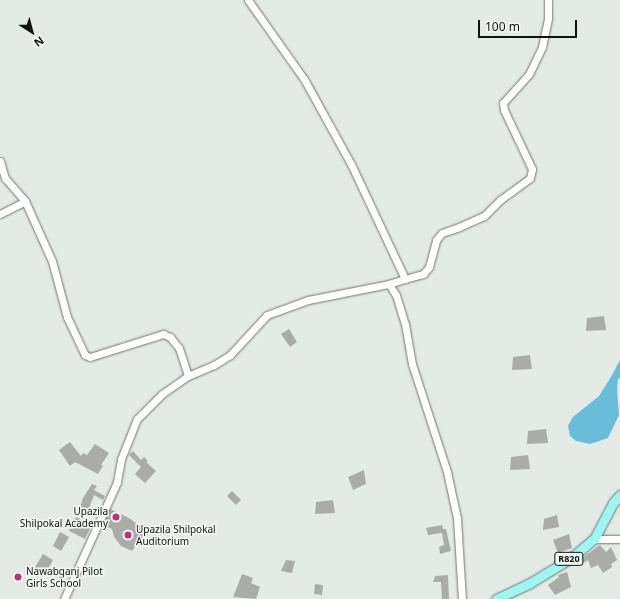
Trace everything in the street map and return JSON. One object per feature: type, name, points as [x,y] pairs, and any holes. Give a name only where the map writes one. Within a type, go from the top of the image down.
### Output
[{"type":"main road","name":"R820","points":[[496,599],[530,583],[571,558],[594,539],[613,503],[620,495]]},
{"type":"street","points":[[248,0],[304,79],[351,164],[405,279]]},
{"type":"street","points":[[64,599],[117,482],[121,459],[137,419],[162,394],[188,376],[214,365],[230,355],[267,315],[308,300],[389,284],[423,274],[429,267],[436,240],[442,233],[484,216],[500,200],[530,178],[532,169],[504,110],[503,102],[529,74],[542,47],[548,18],[548,0]]},
{"type":"street","points":[[0,161],[5,178],[25,201],[52,261],[67,317],[85,355],[90,357],[163,334],[170,337],[179,348],[188,376]]},
{"type":"street","points":[[0,214],[25,201]]},
{"type":"street","points":[[389,284],[398,302],[405,324],[412,364],[446,472],[457,518],[462,599]]},
{"type":"street","points":[[594,539],[620,539]]},
{"type":"water","points":[[620,360],[620,378],[618,379],[617,389],[619,415],[608,438],[590,444],[576,441],[570,436],[568,426],[573,417],[599,396]]},
{"type":"building","points":[[604,316],[606,330],[586,331],[587,318]]},
{"type":"building","points":[[289,329],[297,342],[290,347],[281,334]]},
{"type":"building","points":[[530,355],[532,369],[512,370],[513,357]]},
{"type":"building","points":[[546,429],[548,443],[527,444],[528,431]]},
{"type":"building","points":[[70,442],[81,456],[83,453],[87,455],[95,444],[109,453],[101,465],[103,466],[98,474],[75,462],[70,466],[59,450]]},
{"type":"building","points":[[133,451],[141,460],[144,457],[148,461],[146,462],[156,471],[145,483],[135,474],[141,467],[129,455]]},
{"type":"building","points":[[528,455],[530,469],[510,470],[511,457]]},
{"type":"building","points":[[364,470],[366,484],[353,490],[348,477]]},
{"type":"building","points":[[92,484],[97,486],[94,490],[105,496],[103,500],[94,495],[88,511],[80,507],[83,498]]},
{"type":"building","points":[[232,491],[241,500],[236,505],[227,496]]},
{"type":"building","points":[[333,500],[335,513],[315,514],[316,502]]},
{"type":"building","name":"Upazila Shilpokal Auditorium","points":[[110,509],[129,518],[147,531],[132,551],[121,546],[114,537],[112,529],[103,525]]},
{"type":"building","points":[[557,515],[559,527],[543,530],[544,519]]},
{"type":"building","points":[[76,517],[92,524],[85,539],[69,531]]},
{"type":"building","points":[[442,525],[443,529],[446,529],[451,551],[440,554],[439,547],[444,545],[442,533],[428,535],[426,528]]},
{"type":"building","points":[[60,532],[69,537],[61,551],[53,546]]},
{"type":"building","points":[[569,534],[572,548],[558,553],[553,540]]},
{"type":"building","points":[[600,545],[606,552],[611,547],[617,560],[611,564],[612,567],[603,573],[598,565],[591,568],[588,560],[580,565],[578,561]]},
{"type":"building","points":[[43,554],[53,560],[45,574],[34,569]]},
{"type":"building","points":[[286,560],[295,561],[292,573],[281,571]]},
{"type":"building","points":[[567,572],[571,587],[555,595],[548,585],[559,577],[558,575]]},
{"type":"building","points":[[242,574],[253,578],[251,583],[260,587],[256,599],[233,597]]},
{"type":"building","points":[[448,575],[449,599],[442,599],[441,582],[433,582],[435,576]]},
{"type":"building","points":[[315,584],[323,585],[322,595],[314,594]]},
{"type":"place","name":"Upazila Shilpokal Academy","points":[[116,517]]},
{"type":"place","name":"Upazila Shilpokal Auditorium","points":[[128,535]]},
{"type":"place","name":"Nawabganj Pilot Girls School","points":[[18,577]]}]
